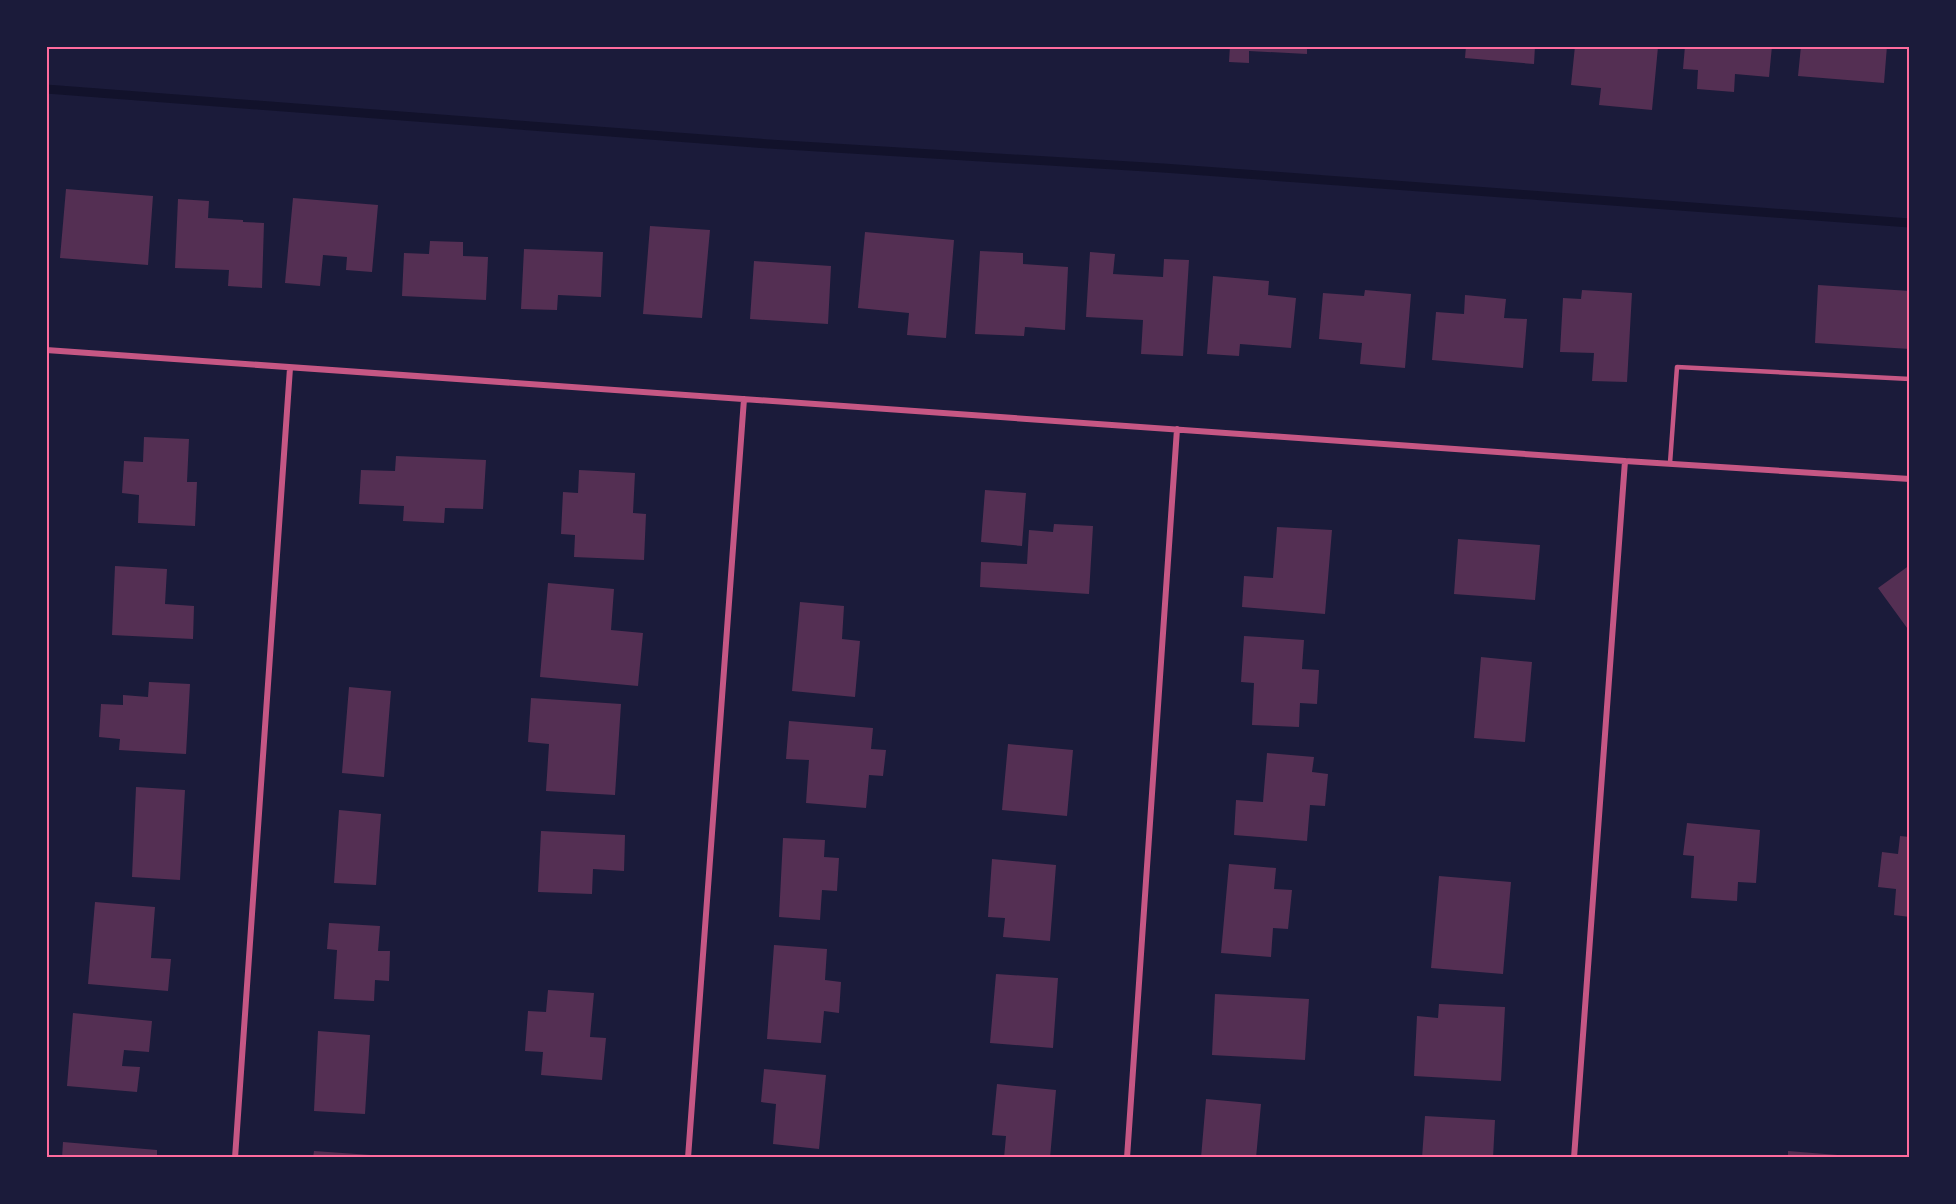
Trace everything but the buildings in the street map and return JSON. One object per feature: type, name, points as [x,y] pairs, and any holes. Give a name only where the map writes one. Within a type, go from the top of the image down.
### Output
[{"type":"street","points":[[46,350],[1910,479]]},
{"type":"street","points":[[235,1158],[290,368]]},
{"type":"street","points":[[688,1158],[744,399]]},
{"type":"street","points":[[1127,1158],[1178,429]]},
{"type":"street","points":[[1574,1158],[1624,461]]},
{"type":"lane","points":[[1670,464],[1677,367],[1910,379]]},
{"type":"waterway","points":[[46,89],[769,144],[1163,168],[1910,223]]}]
